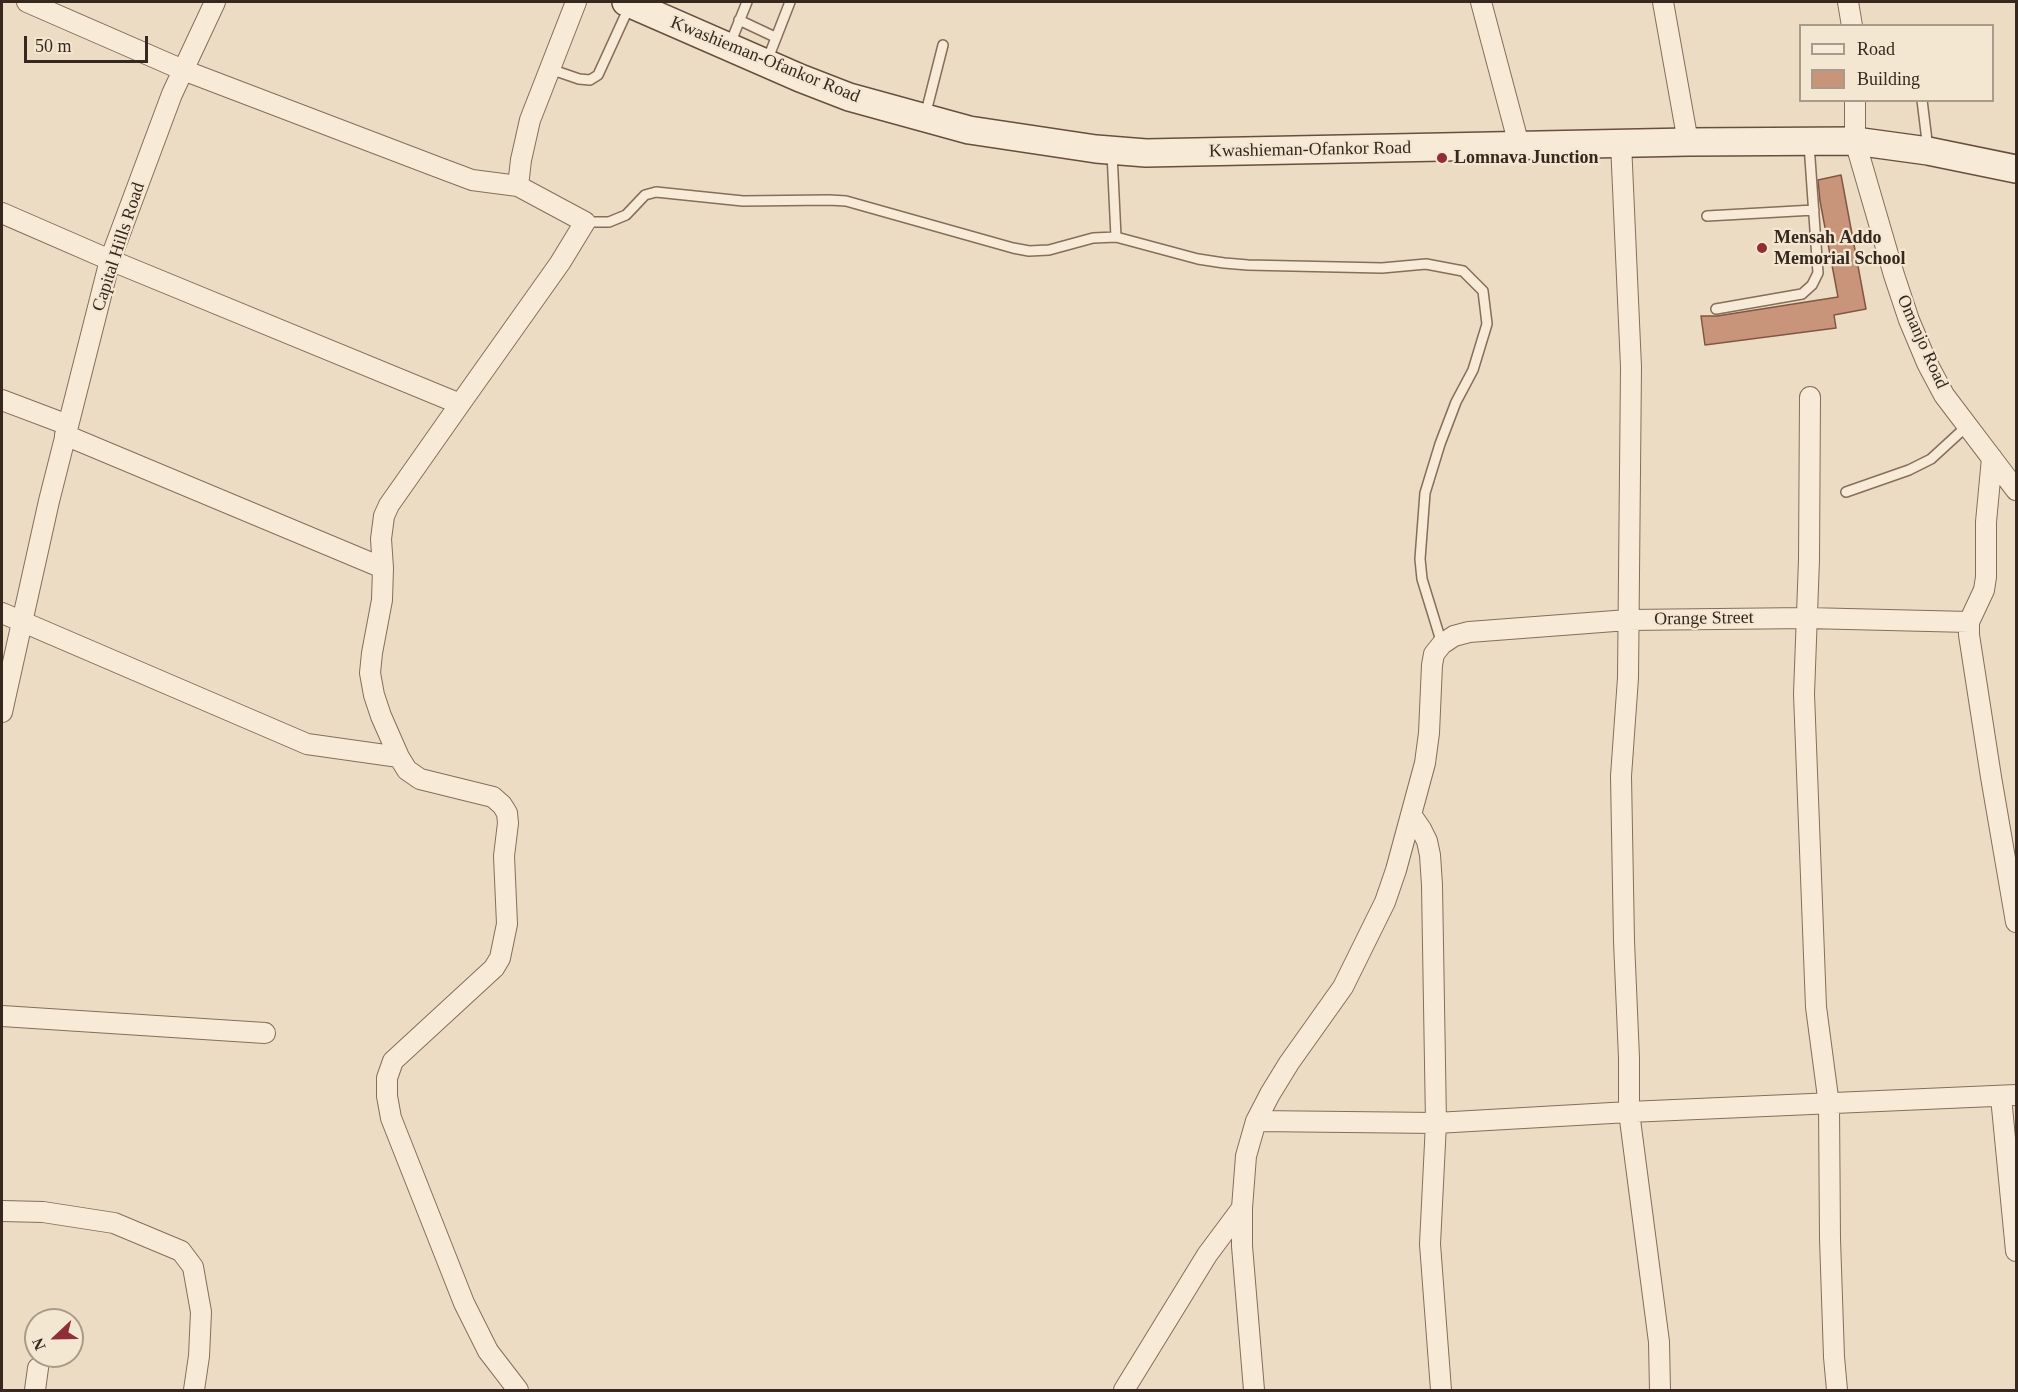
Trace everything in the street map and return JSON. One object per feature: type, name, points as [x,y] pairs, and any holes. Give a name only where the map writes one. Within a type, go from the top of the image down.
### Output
[{"type":"main road","name":"Kwashieman-Ofankor Road","points":[[634,3],[766,63],[849,97],[969,130],[1112,151],[1146,153],[1621,143],[1855,141],[2016,169]]},
{"type":"street","points":[[27,2],[183,70],[472,180],[518,186],[585,222],[541,290],[384,516],[381,539],[382,600],[370,673],[381,716],[399,757],[408,770],[420,779],[498,800],[507,813],[504,856],[507,924],[500,958],[494,968],[393,1061],[387,1078],[387,1096],[392,1118],[464,1303],[488,1351],[518,1390]]},
{"type":"street","name":"Capital Hills Road","points":[[2,712],[49,501],[110,260],[172,94],[215,2]]},
{"type":"street","points":[[518,186],[530,120],[576,2]]},
{"type":"street","points":[[1481,2],[1519,145]]},
{"type":"street","points":[[1663,2],[1688,142]]},
{"type":"street","points":[[1848,2],[1852,24]]},
{"type":"street","name":"Omanjo Road","points":[[1855,102],[1855,141],[1894,275],[1927,363],[1944,394],[2016,490]]},
{"type":"street","points":[[1621,143],[1631,367],[1628,678],[1621,776],[1629,1112],[1659,1342],[1660,1390]]},
{"type":"street","points":[[2,213],[110,260],[460,404]]},
{"type":"street","points":[[1810,397],[1809,560],[1804,694],[1816,1008],[1829,1105],[1831,1263],[1837,1390]]},
{"type":"street","points":[[2,400],[383,568]]},
{"type":"street","points":[[1992,458],[1986,522],[1986,577],[1984,590],[1969,622],[1980,709],[2016,922]]},
{"type":"street","points":[[2,613],[307,744],[399,757]]},
{"type":"street","name":"Orange Street","points":[[1442,644],[1454,636],[1479,630],[1529,629],[1628,620],[1807,618],[1969,622]]},
{"type":"street","points":[[1254,1390],[1242,1246],[1246,1156],[1256,1122],[1270,1094],[1344,987],[1385,902],[1412,816],[1425,763],[1429,734],[1432,665],[1434,654],[1442,644]]},
{"type":"street","points":[[1412,816],[1421,829],[1430,855],[1436,1123],[1431,1261],[1441,1390]]},
{"type":"street","points":[[2,1016],[265,1033]]},
{"type":"street","points":[[1256,1122],[1436,1123],[1629,1112],[2009,1096],[2016,1251]]},
{"type":"street","points":[[1124,1390],[1207,1255],[1242,1208]]},
{"type":"street","points":[[2,1211],[43,1212],[114,1223],[181,1251],[193,1267],[201,1312],[200,1356],[194,1390]]},
{"type":"street","points":[[35,1390],[38,1368]]},
{"type":"lane","points":[[729,46],[747,2]]},
{"type":"lane","points":[[766,63],[790,2]]},
{"type":"lane","points":[[550,69],[579,79],[590,80],[598,75],[634,3]]},
{"type":"lane","points":[[740,20],[775,37]]},
{"type":"lane","points":[[925,118],[943,45]]},
{"type":"lane","points":[[1922,102],[1928,152]]},
{"type":"lane","points":[[1716,309],[1802,294],[1812,285],[1818,273],[1809,142]]},
{"type":"lane","points":[[1112,151],[1116,237]]},
{"type":"lane","points":[[585,222],[609,222],[626,215],[645,195],[656,192],[743,201],[846,201],[1013,248],[1029,250],[1049,250],[1093,238],[1116,237],[1198,259],[1248,266],[1382,268],[1426,264],[1463,271],[1483,291],[1487,324],[1473,370],[1456,402],[1440,444],[1425,493],[1420,559],[1422,579],[1428,605],[1442,644]]},
{"type":"lane","points":[[1707,216],[1814,210]]},
{"type":"lane","points":[[1846,492],[1909,470],[1931,459],[1967,426]]},
{"type":"building","points":[[1841,175],[1866,309],[1834,315],[1836,328],[1705,345],[1701,316],[1717,316],[1838,297],[1818,180]]},
{"type":"place","name":"Lomnava Junction","points":[[1442,158]]},
{"type":"place","name":"Mensah Addo Memorial School","points":[[1762,248]]}]
